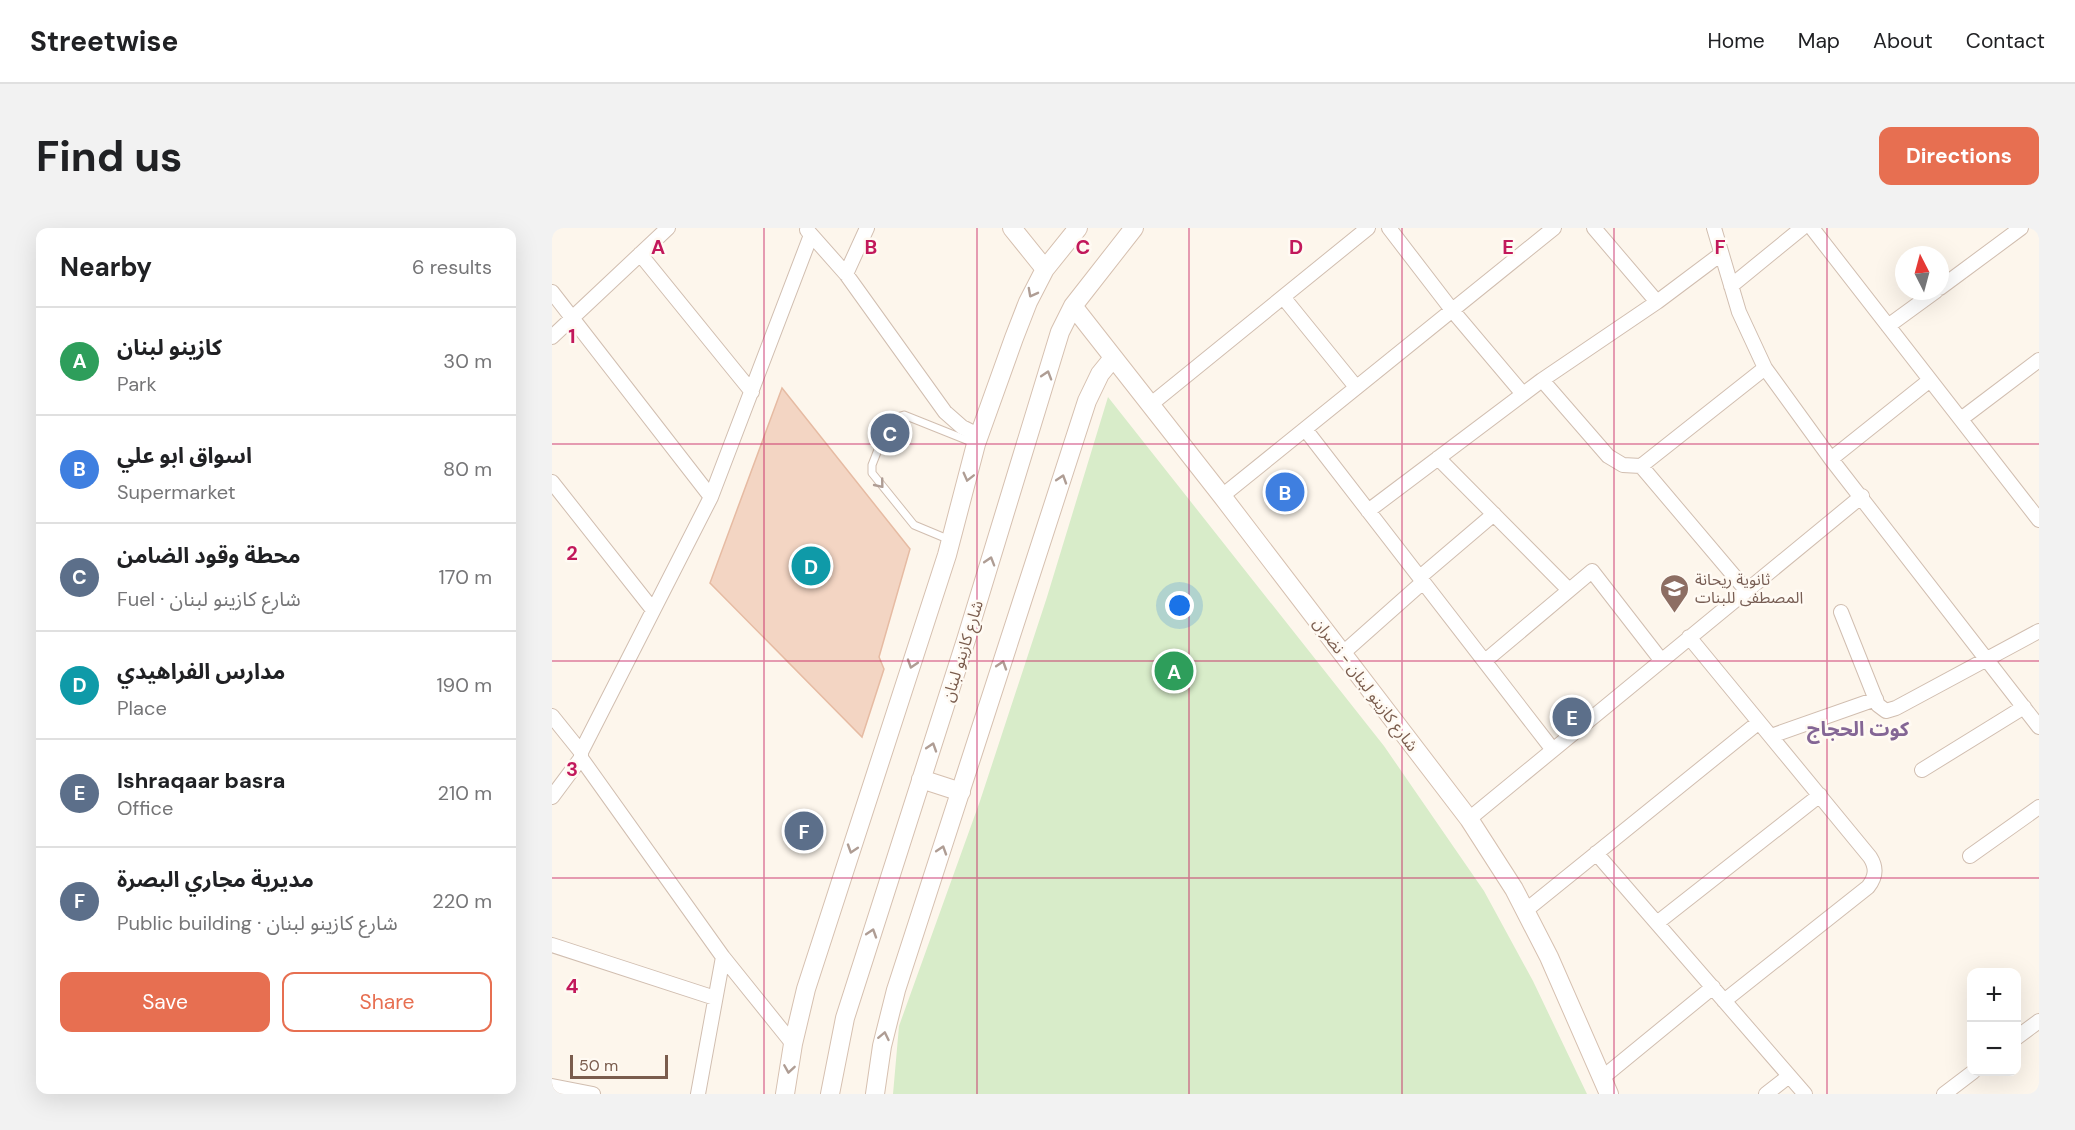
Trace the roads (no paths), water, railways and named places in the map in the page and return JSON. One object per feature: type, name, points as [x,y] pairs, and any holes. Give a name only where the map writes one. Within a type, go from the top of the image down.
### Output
[{"type":"main road","points":[[1012,228],[1045,269]]},
{"type":"main road","points":[[785,1094],[793,1044],[806,989],[952,541],[978,440],[1028,302],[1045,269],[1078,228]]},
{"type":"main road","name":"شارع كازينو لبنان","points":[[830,1094],[845,1017],[1060,332],[1072,306],[1134,228]]},
{"type":"main road","name":"شارع كازينو لبنان - نضران","points":[[1072,306],[1222,496],[1469,819],[1525,911],[1549,957],[1606,1086]]},
{"type":"main road","points":[[875,1094],[882,1046],[896,990],[1087,401],[1100,374],[1113,358]]},
{"type":"main road","points":[[921,779],[961,792]]},
{"type":"street","points":[[552,337],[668,228]]},
{"type":"street","points":[[846,274],[867,228]]},
{"type":"street","points":[[1150,405],[1368,228]]},
{"type":"street","points":[[1389,228],[1452,310],[1523,394]]},
{"type":"street","points":[[1222,496],[1554,228]]},
{"type":"street","points":[[1594,228],[1657,302]]},
{"type":"street","points":[[1714,228],[1731,286],[1752,343],[1765,368],[1831,459],[1862,496],[2039,727]]},
{"type":"street","points":[[1731,286],[1802,228]]},
{"type":"street","points":[[1812,228],[2039,519]]},
{"type":"street","points":[[1949,281],[2021,228]]},
{"type":"street","points":[[552,798],[581,755],[711,497],[752,392],[808,232],[846,274],[945,412],[978,440]]},
{"type":"street","points":[[640,254],[752,392]]},
{"type":"street","points":[[1368,511],[1542,380],[1657,302],[1721,254]]},
{"type":"street","points":[[552,292],[711,497]]},
{"type":"street","points":[[1283,297],[1356,387]]},
{"type":"street","points":[[1888,326],[1924,300]]},
{"type":"street","points":[[1961,419],[2039,360]]},
{"type":"street","points":[[1542,380],[1608,456],[1623,465],[1641,466],[1765,368]]},
{"type":"street","points":[[1831,459],[1930,380]]},
{"type":"street","points":[[1305,429],[1553,750]]},
{"type":"street","points":[[1438,458],[1569,590]]},
{"type":"street","points":[[1641,466],[1746,590]]},
{"type":"street","points":[[552,482],[653,610]]},
{"type":"street","points":[[1469,819],[1862,496]]},
{"type":"street","points":[[1343,653],[1494,514]]},
{"type":"street","points":[[1485,661],[1592,571],[1661,660]]},
{"type":"street","points":[[1841,612],[1876,699],[1881,708],[1891,711],[2039,631]]},
{"type":"street","points":[[1689,637],[1874,862],[1872,882],[1724,1001]]},
{"type":"street","points":[[1771,736],[1876,699]]},
{"type":"street","points":[[1922,770],[2024,707]]},
{"type":"street","points":[[552,716],[723,957],[793,1044]]},
{"type":"street","points":[[1525,911],[1759,722]]},
{"type":"street","points":[[1657,923],[1820,795]]},
{"type":"street","points":[[1970,856],[2039,807]]},
{"type":"street","points":[[1596,853],[1804,1094]]},
{"type":"street","points":[[552,945],[715,998]]},
{"type":"street","points":[[698,1094],[723,957]]},
{"type":"street","points":[[1606,1086],[1713,987]]},
{"type":"street","points":[[2021,1034],[2039,1021]]},
{"type":"street","points":[[1766,1094],[1789,1076]]},
{"type":"street","points":[[1944,1094],[1967,1076]]},
{"type":"street","points":[[552,1086],[593,1094]]},
{"type":"lane","points":[[952,541],[914,525],[874,478],[872,465],[890,419],[897,415],[904,415],[978,440]]},
{"type":"place","name":"محطة وقود الضامن","points":[[890,433]]},
{"type":"place","name":"اسواق ابو علي","points":[[1285,492]]},
{"type":"place","name":"مدارس الفراهيدي","points":[[811,566]]},
{"type":"place","name":"ثانوية ريحانة المصطفى للبنات","points":[[1674,614]]},
{"type":"place","name":"كازينو لبنان","points":[[1174,671]]},
{"type":"place","name":"Ishraqaar basra","points":[[1572,717]]},
{"type":"place","name":"مديرية مجاري البصرة","points":[[804,831]]},
{"type":"district","name":"كوت الحجاج","points":[[1858,729]]}]
